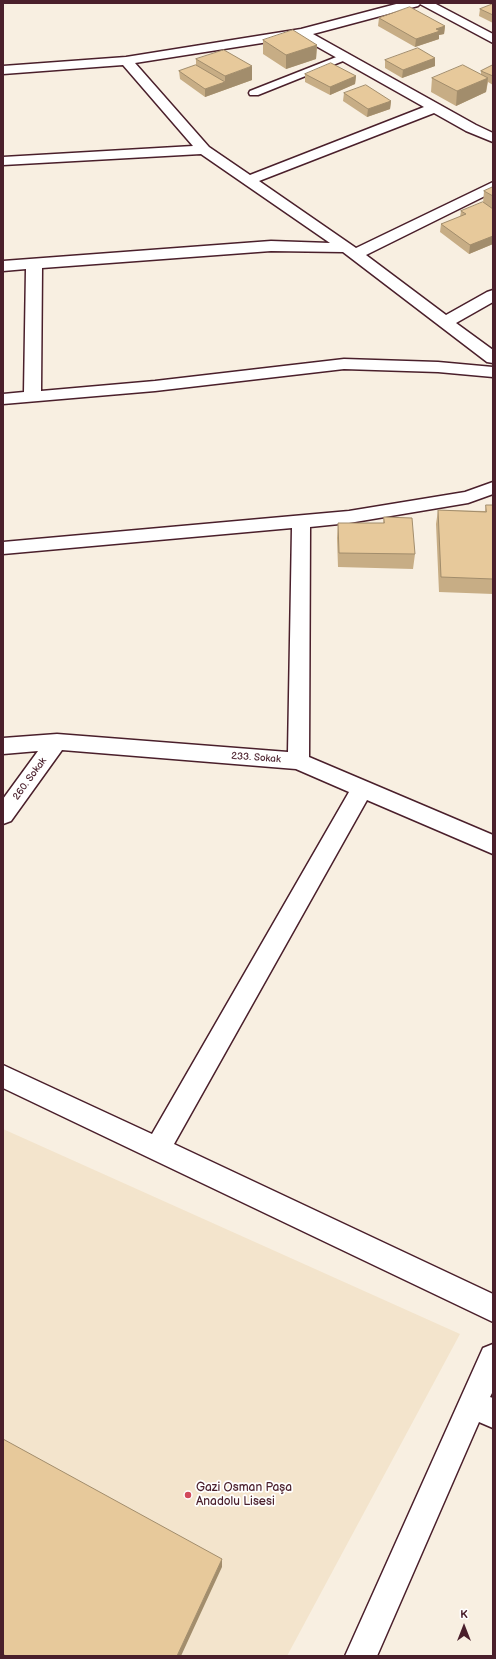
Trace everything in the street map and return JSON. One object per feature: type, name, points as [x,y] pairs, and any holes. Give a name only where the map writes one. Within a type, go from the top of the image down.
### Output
[{"type":"street","points":[[3,70],[126,60],[302,33],[414,3]]},
{"type":"street","points":[[425,3],[493,39]]},
{"type":"street","points":[[302,33],[434,108],[493,138]]},
{"type":"street","points":[[126,60],[204,150],[351,251],[493,358]]},
{"type":"street","points":[[249,180],[434,108]]},
{"type":"street","points":[[3,161],[204,150]]},
{"type":"street","points":[[3,266],[271,246],[351,251],[493,186]]},
{"type":"street","points":[[32,396],[34,264]]},
{"type":"street","points":[[446,322],[493,295]]},
{"type":"street","points":[[3,399],[155,386],[344,364],[438,367],[493,372]]},
{"type":"street","points":[[3,548],[349,517],[468,497],[493,488]]},
{"type":"street","points":[[298,761],[301,521]]},
{"type":"street","name":"233. Sokak","points":[[3,746],[57,742],[298,761],[493,845]]},
{"type":"street","name":"260. Sokak","points":[[3,816],[57,742]]},
{"type":"street","points":[[157,1149],[363,788]]},
{"type":"street","points":[[3,1076],[493,1308]]},
{"type":"street","points":[[361,1656],[483,1409],[493,1358]]},
{"type":"lane","points":[[254,93],[344,57]]},
{"type":"shaded area","name":"Gazi Osman Paşa Anadolu Lisesi","points":[[3,1129],[460,1334],[287,1656],[3,1656]]},
{"type":"building","points":[[493,4],[493,15],[480,9]]},
{"type":"building","points":[[410,7],[445,26],[436,29],[440,31],[416,39],[379,18]]},
{"type":"building","points":[[293,30],[317,45],[286,55],[263,40]]},
{"type":"building","points":[[418,48],[435,58],[403,70],[385,60]]},
{"type":"building","points":[[224,50],[252,66],[225,76],[196,59]]},
{"type":"building","points":[[331,63],[356,76],[330,87],[305,74]]},
{"type":"building","points":[[196,65],[225,82],[205,89],[179,71]]},
{"type":"building","points":[[463,65],[488,78],[457,91],[432,78]]},
{"type":"building","points":[[493,65],[493,76],[481,71]]},
{"type":"building","points":[[366,85],[391,101],[368,109],[344,93]]},
{"type":"building","points":[[493,187],[493,196],[484,191]]},
{"type":"building","points":[[483,202],[493,209],[493,236],[470,245],[441,224],[466,214],[461,211]]},
{"type":"building","points":[[486,505],[493,505],[493,579],[441,577],[438,510],[486,512]]},
{"type":"building","points":[[384,517],[412,518],[415,554],[339,553],[338,523],[384,523]]},
{"type":"building","points":[[3,1439],[222,1559],[177,1656],[6,1656],[3,1654]]},
{"type":"place","name":"Gazi Osman Paşa Anadolu Lisesi","points":[[188,1495]]}]
